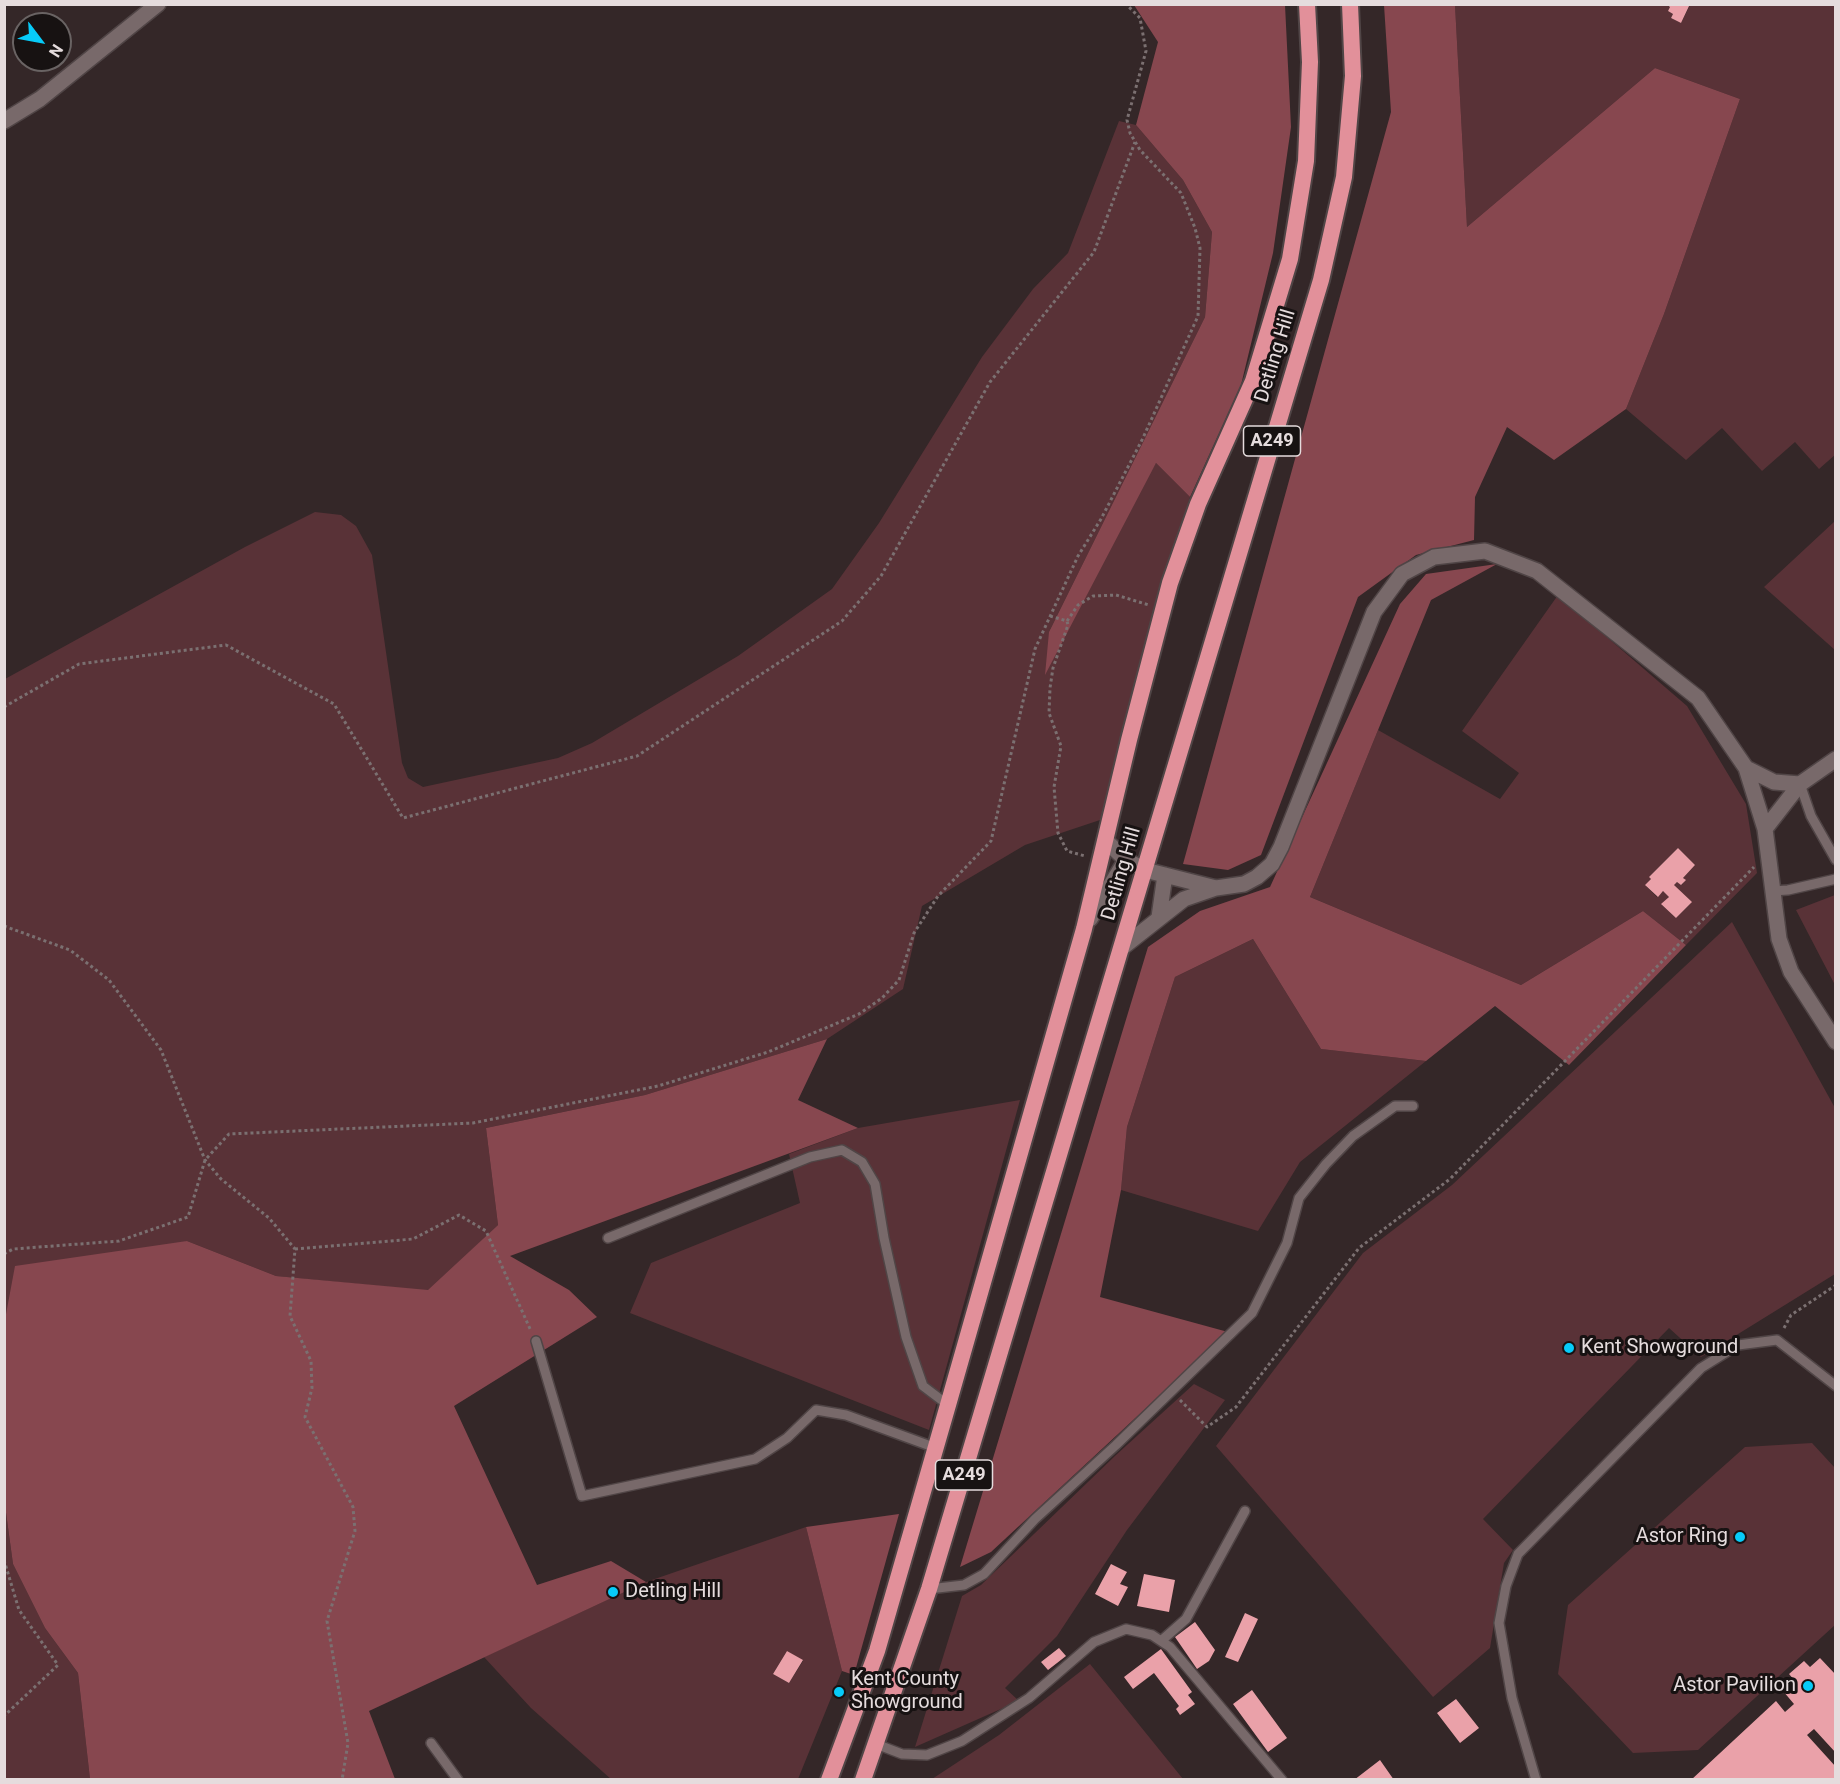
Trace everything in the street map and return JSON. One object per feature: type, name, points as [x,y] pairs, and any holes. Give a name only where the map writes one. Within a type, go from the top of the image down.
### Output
[{"type":"highway","name":"Detling Hill","points":[[829,1779],[877,1652],[936,1449],[1084,929],[1163,610],[1198,504],[1253,381],[1290,259],[1306,161],[1310,62],[1307,4]]},
{"type":"highway","name":"Detling Hill","points":[[876,1744],[929,1589],[1321,280],[1344,177],[1353,76],[1350,4]]},
{"type":"highway","name":"A249","points":[[862,1779],[876,1744]]},
{"type":"street","points":[[4,121],[40,99],[158,4]]},
{"type":"street","points":[[1123,947],[1184,899],[1216,888],[1244,884],[1272,864],[1281,847],[1374,612],[1402,574],[1434,557],[1485,551],[1537,571],[1698,698],[1746,768],[1765,829],[1779,939],[1791,972],[1836,1042]]},
{"type":"street","points":[[1765,829],[1800,784],[1836,759]]},
{"type":"street","points":[[1746,768],[1774,782],[1800,784]]},
{"type":"street","points":[[1105,840],[1126,860],[1145,870],[1216,888]]},
{"type":"street","points":[[1084,929],[1126,860]]},
{"type":"street","points":[[1160,917],[1165,875]]},
{"type":"lane","points":[[1800,784],[1811,816],[1836,860]]},
{"type":"lane","points":[[1773,891],[1788,890],[1836,879]]},
{"type":"lane","points":[[929,1589],[964,1585],[984,1574],[1035,1520],[1172,1392],[1252,1313],[1287,1243],[1299,1198],[1326,1164],[1353,1136],[1395,1106],[1413,1106]]},
{"type":"lane","points":[[608,1238],[810,1157],[842,1150],[862,1162],[875,1184],[884,1238],[909,1347],[922,1386],[948,1405]]},
{"type":"lane","points":[[1533,1779],[1512,1698],[1499,1623],[1506,1586],[1518,1554],[1701,1368],[1738,1345],[1777,1340],[1836,1386]]},
{"type":"lane","points":[[536,1341],[582,1497],[755,1459],[787,1438],[816,1410],[846,1415],[936,1449]]},
{"type":"lane","points":[[1161,1641],[1186,1619],[1245,1511]]},
{"type":"lane","points":[[876,1744],[902,1754],[927,1755],[962,1741],[1029,1698],[1095,1642],[1126,1629],[1152,1635],[1170,1647],[1281,1779]]},
{"type":"lane","points":[[431,1743],[458,1779]]},
{"type":"path","points":[[4,1254],[14,1250],[119,1240],[188,1217],[205,1160],[229,1134],[473,1123],[658,1086],[768,1052],[859,1014],[882,998],[899,980],[914,933],[938,896],[990,842],[1035,649],[1078,556],[1101,519],[1143,438],[1198,316],[1200,248],[1194,228],[1181,193],[1140,150],[1127,120],[1146,51],[1140,18],[1126,4]]},
{"type":"path","points":[[4,707],[79,664],[225,645],[334,704],[403,818],[637,756],[842,621],[881,576],[990,382],[1094,252],[1135,141]]},
{"type":"path","points":[[1066,621],[1078,605],[1093,596],[1116,595],[1163,610]]},
{"type":"path","points":[[1050,616],[1066,621]]},
{"type":"path","points":[[1066,621],[1068,625],[1053,668],[1049,713],[1061,746],[1054,788],[1058,833],[1067,851],[1100,862]]},
{"type":"path","points":[[1172,1392],[1207,1427],[1236,1407],[1359,1248],[1450,1179],[1768,853]]},
{"type":"path","points":[[4,926],[70,950],[109,980],[161,1050],[205,1160],[221,1179],[269,1218],[295,1249],[290,1316],[311,1361],[312,1388],[305,1417],[353,1507],[355,1531],[327,1621],[348,1743],[342,1779]]},
{"type":"path","points":[[295,1249],[412,1239],[459,1215],[486,1231],[536,1341]]},
{"type":"path","points":[[1777,1340],[1791,1315],[1836,1285]]},
{"type":"path","points":[[4,1560],[19,1610],[57,1665],[4,1716]]},
{"type":"shaded area","points":[[1134,5],[1285,5],[1291,127],[1273,253],[1241,385],[1190,497],[1156,463],[1045,675],[1049,632],[1205,317],[1212,232],[1183,180],[1136,125],[1158,42]]},
{"type":"shaded area","points":[[1384,5],[1455,5],[1467,227],[1655,68],[1740,99],[1664,314],[1626,409],[1554,460],[1507,427],[1475,497],[1474,540],[1416,555],[1358,597],[1261,855],[1228,870],[1183,864],[1391,112]]},
{"type":"shaded area","points":[[1455,5],[1666,5],[1670,7],[1668,11],[1673,14],[1671,18],[1681,23],[1690,5],[1835,5],[1836,454],[1819,469],[1795,442],[1762,471],[1722,428],[1686,460],[1626,409],[1664,314],[1740,99],[1655,68],[1467,227]]},
{"type":"shaded area","points":[[1119,121],[1136,125],[1183,180],[1212,232],[1205,317],[1049,632],[1156,463],[1190,497],[1100,820],[1025,845],[922,906],[903,989],[827,1039],[645,1095],[486,1128],[498,1225],[429,1291],[276,1276],[187,1241],[5,1325],[5,679],[245,547],[315,512],[341,515],[356,526],[372,555],[402,763],[408,778],[423,787],[558,758],[592,743],[738,656],[832,589],[879,523],[982,357],[1033,289],[1068,253]]},
{"type":"shaded area","points":[[1835,521],[1835,650],[1764,587]]},
{"type":"shaded area","points":[[1497,564],[1431,600],[1310,897],[1521,985],[1643,911],[1686,945],[1569,1065],[1495,1006],[1426,1061],[1321,1049],[1253,939],[1175,977],[1127,1127],[1121,1190],[1100,1297],[1228,1332],[991,1552],[960,1567],[1148,947],[1200,911],[1270,887],[1400,604],[1426,574]]},
{"type":"shaded area","points":[[1558,595],[1687,706],[1746,804],[1757,873],[1686,945],[1643,911],[1521,985],[1310,897],[1378,730],[1500,799],[1519,773],[1462,731]],"holes":[[[1678,848],[1695,865],[1683,878],[1685,880],[1682,885],[1677,882],[1674,885],[1691,903],[1676,918],[1662,905],[1669,897],[1663,891],[1657,897],[1646,886],[1651,879],[1649,877]]]},
{"type":"shaded area","points":[[1835,895],[1835,985],[1796,910]]},
{"type":"shaded area","points":[[1732,922],[1835,1108],[1835,1274],[1701,1357],[1669,1328],[1483,1519],[1513,1550],[1504,1563],[1490,1648],[1433,1697],[1216,1446],[1363,1253],[1452,1185]]},
{"type":"shaded area","points":[[1253,939],[1321,1049],[1426,1061],[1300,1162],[1258,1231],[1121,1190],[1127,1127],[1175,977]]},
{"type":"shaded area","points":[[827,1039],[798,1100],[858,1128],[510,1256],[569,1290],[597,1317],[454,1406],[537,1585],[611,1561],[646,1582],[369,1711],[395,1779],[90,1779],[78,1673],[45,1628],[13,1564],[4,1498],[4,1325],[15,1266],[187,1241],[276,1276],[428,1290],[498,1225],[486,1128],[645,1095]]},
{"type":"shaded area","points":[[1020,1100],[929,1430],[630,1313],[651,1263],[800,1203],[789,1154],[858,1128]]},
{"type":"shaded area","points":[[1194,1384],[1225,1400],[1127,1530],[1057,1636],[1005,1688],[1019,1701],[915,1747],[962,1596],[981,1585],[1116,1455]]},
{"type":"shaded area","name":"Astor Ring","points":[[1812,1443],[1835,1468],[1835,1625],[1698,1750],[1633,1753],[1558,1674],[1568,1605],[1745,1447]]},
{"type":"shaded area","points":[[4,1498],[13,1564],[45,1628],[78,1673],[90,1779],[5,1779]]},
{"type":"shaded area","points":[[899,1514],[854,1675],[842,1671],[806,1527]]},
{"type":"shaded area","points":[[806,1527],[842,1671],[798,1779],[612,1780],[531,1708],[484,1657],[646,1582]],"holes":[[[787,1651],[803,1661],[789,1683],[773,1674]]]},
{"type":"shaded area","points":[[1090,1664],[1183,1779],[932,1779],[999,1735]]},
{"type":"building","points":[[1666,4],[1690,4],[1681,23],[1671,18],[1673,14],[1668,11],[1670,7]]},
{"type":"building","points":[[1678,848],[1695,865],[1683,878],[1686,880],[1681,885],[1677,882],[1674,885],[1692,902],[1676,918],[1661,904],[1669,897],[1663,891],[1658,897],[1645,885],[1651,879],[1649,877]]},
{"type":"building","points":[[1111,1564],[1127,1572],[1120,1584],[1128,1587],[1118,1606],[1095,1594]]},
{"type":"building","points":[[1144,1574],[1175,1580],[1169,1612],[1137,1606]]},
{"type":"building","points":[[1245,1613],[1258,1619],[1238,1662],[1225,1657]]},
{"type":"building","points":[[1195,1622],[1215,1650],[1209,1661],[1197,1669],[1175,1637]]},
{"type":"building","points":[[1059,1648],[1066,1656],[1048,1670],[1041,1662]]},
{"type":"building","points":[[1161,1649],[1192,1692],[1188,1695],[1195,1704],[1180,1715],[1176,1709],[1179,1706],[1154,1673],[1133,1689],[1124,1677]]},
{"type":"building","points":[[787,1651],[803,1660],[789,1683],[773,1674]]},
{"type":"building","points":[[1820,1658],[1836,1675],[1836,1753],[1814,1729],[1807,1735],[1836,1767],[1836,1780],[1691,1780],[1776,1701],[1785,1712],[1794,1704],[1783,1691],[1795,1681],[1789,1674],[1804,1661],[1810,1667]]},
{"type":"building","points":[[1252,1690],[1287,1738],[1268,1752],[1233,1704]]},
{"type":"building","points":[[1456,1699],[1479,1728],[1460,1743],[1437,1713]]},
{"type":"building","points":[[1380,1760],[1394,1780],[1354,1780]]},
{"type":"place","name":"Kent Showground","points":[[1569,1348]]},
{"type":"place","name":"Astor Ring","points":[[1740,1537]]},
{"type":"place","name":"Detling Hill","points":[[613,1592]]},
{"type":"place","name":"Astor Pavilion","points":[[1808,1686]]},
{"type":"place","name":"Kent County Showground","points":[[839,1692]]}]
